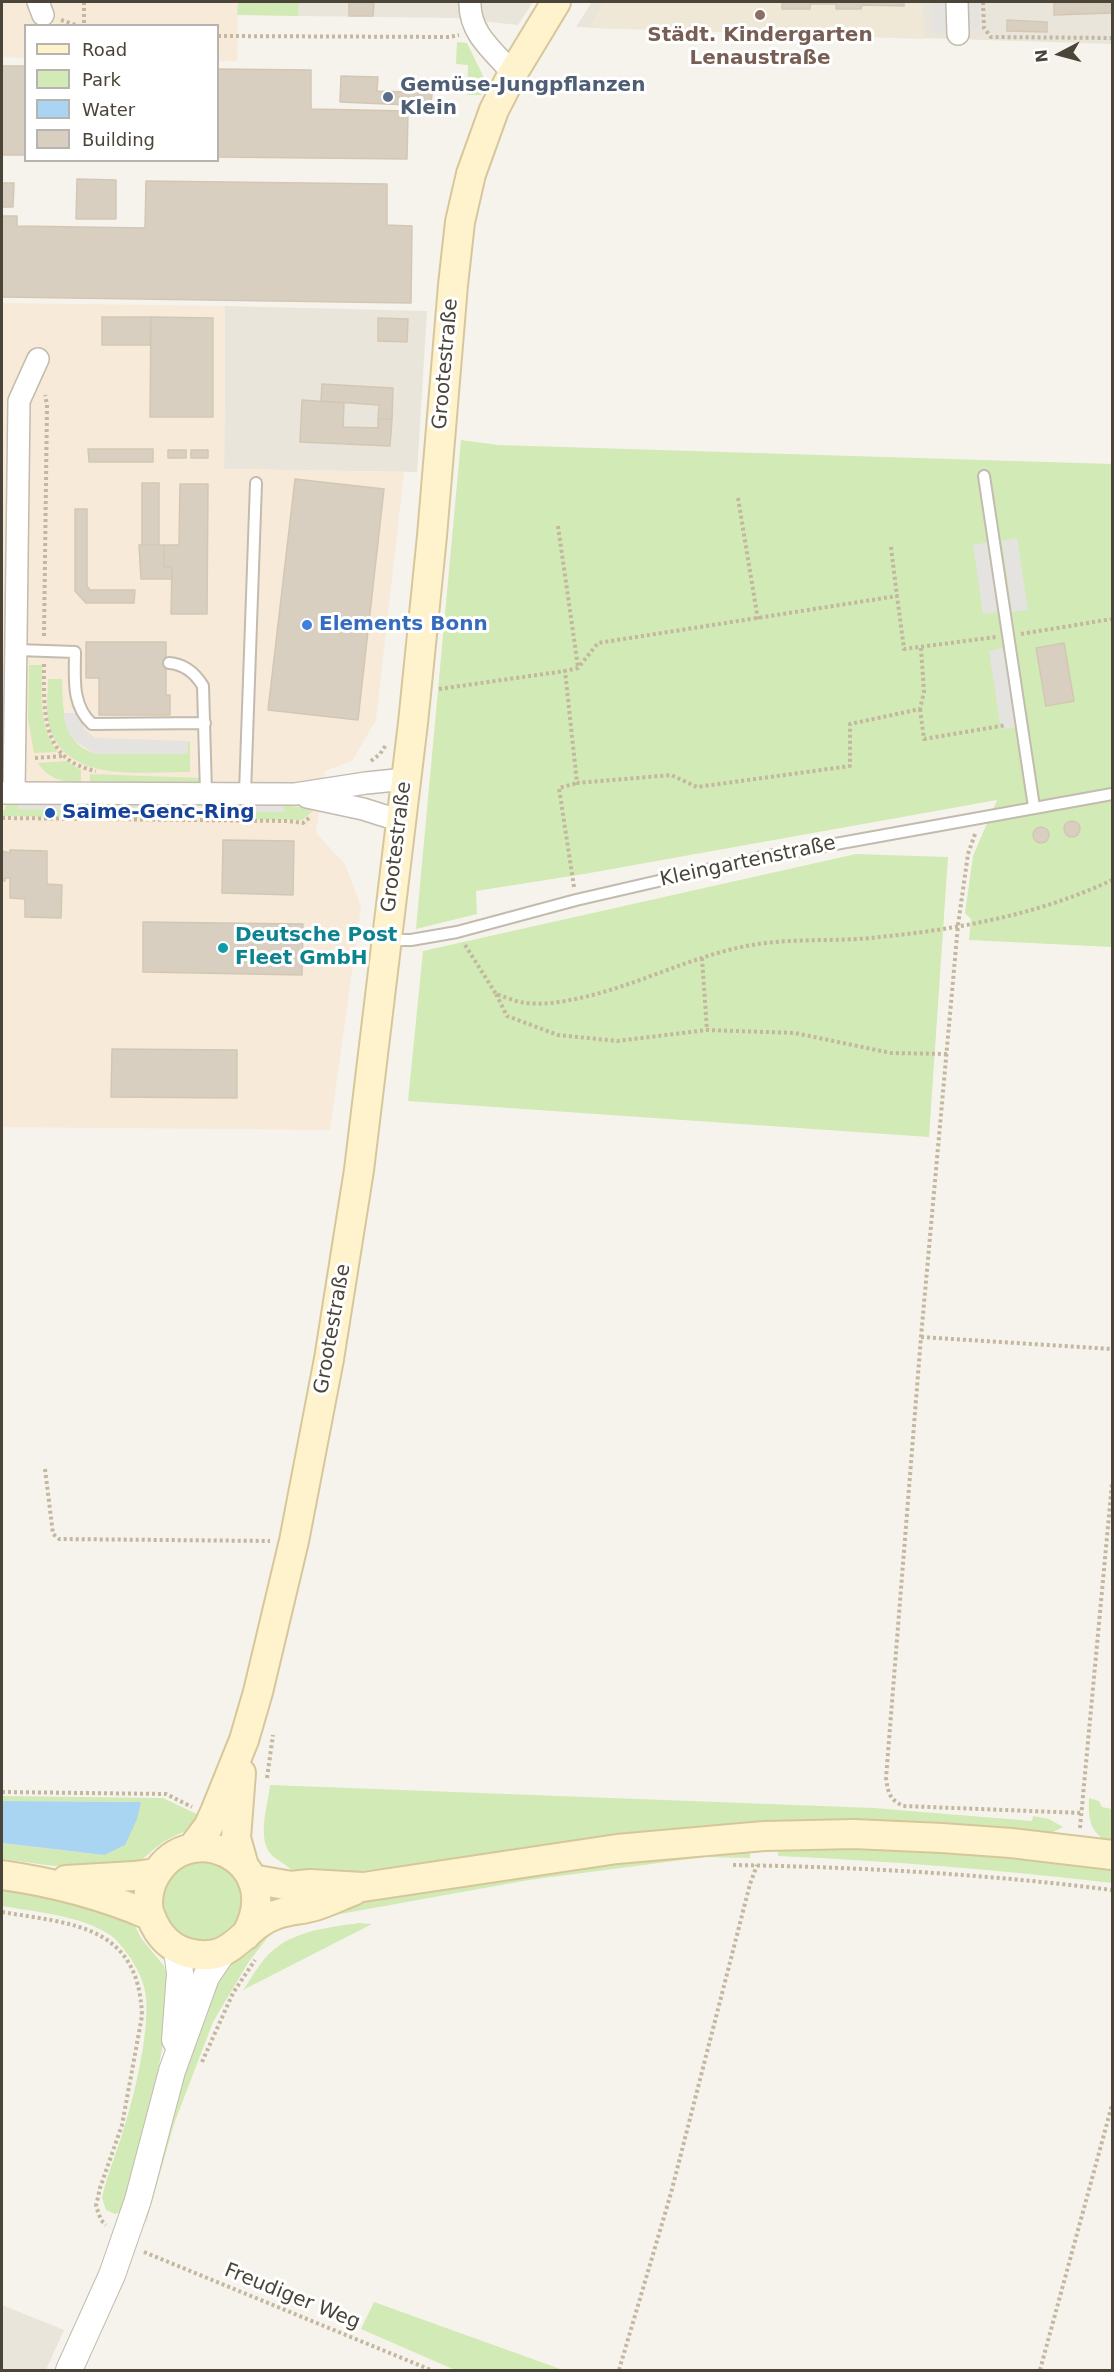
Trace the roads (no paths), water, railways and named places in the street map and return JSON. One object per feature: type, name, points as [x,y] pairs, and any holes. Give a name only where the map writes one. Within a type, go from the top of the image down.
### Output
[{"type":"main road","name":"Grootestraße","points":[[192,1848],[215,1812],[244,1740],[277,1617],[294,1541],[329,1359],[359,1170],[406,779],[432,536],[460,222],[478,149],[494,110],[513,73],[556,2]]},
{"type":"main road","name":"Grootestraße","points":[[244,1740],[236,1838],[248,1872]]},
{"type":"main road","points":[[248,1872],[300,1886],[363,1887],[617,1849],[764,1836],[854,1834],[942,1838],[1113,1855]]},
{"type":"main road","points":[[253,1944],[253,1922],[257,1908],[256,1893],[248,1872],[229,1854],[211,1848],[192,1848],[177,1853],[165,1862],[156,1873],[150,1888],[150,1915],[160,1935],[177,1950],[200,1956],[222,1953],[235,1946],[253,1944],[272,1916],[314,1906],[363,1887]]},
{"type":"main road","points":[[49,1881],[156,1873]]},
{"type":"main road","points":[[2,1875],[49,1881],[127,1905],[150,1915]]},
{"type":"street","points":[[470,2],[475,31],[513,73]]},
{"type":"street","points":[[957,2],[958,34]]},
{"type":"street","points":[[38,359],[19,401],[17,650],[8,793],[295,794],[406,779]]},
{"type":"street","points":[[295,794],[363,809],[401,821]]},
{"type":"street","points":[[172,2071],[180,1973],[177,1950]]},
{"type":"street","points":[[69,2370],[132,2246],[172,2071],[206,1977],[222,1953]]},
{"type":"lane","points":[[984,476],[1034,807]]},
{"type":"lane","points":[[244,793],[256,483]]},
{"type":"lane","points":[[17,650],[75,651],[75,687],[78,702],[85,718],[92,724],[205,723]]},
{"type":"lane","points":[[169,663],[186,668],[196,676],[202,686],[206,793]]},
{"type":"lane","name":"Kleingartenstraße","points":[[386,940],[411,940],[457,932],[576,900],[758,858],[1113,794]]},
{"type":"water","points":[[2,1801],[141,1802],[137,1819],[125,1845],[104,1855],[2,1843]]},
{"type":"place","name":"Städt. Kindergarten Lenaustraße","points":[[760,15]]},
{"type":"place","name":"Gemüse-Jungpflanzen Klein","points":[[388,97]]},
{"type":"place","name":"Elements Bonn","points":[[307,625]]},
{"type":"place","name":"Saime-Genc-Ring","points":[[50,813]]},
{"type":"place","name":"Deutsche Post Fleet GmbH","points":[[223,948]]}]
